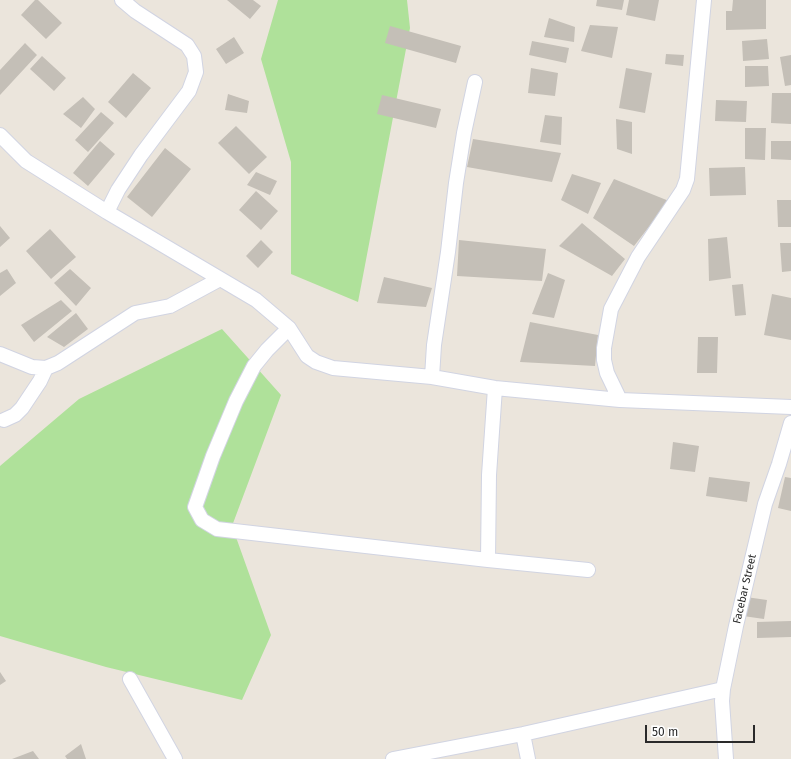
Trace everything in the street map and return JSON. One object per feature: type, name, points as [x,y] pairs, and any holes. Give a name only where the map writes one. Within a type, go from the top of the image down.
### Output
[{"type":"street","points":[[107,212],[118,190],[141,155],[189,91],[196,72],[194,56],[186,45],[122,0]]},
{"type":"street","points":[[620,400],[607,373],[604,360],[604,348],[611,309],[638,257],[683,190],[686,179],[704,0]]},
{"type":"street","points":[[432,378],[434,345],[448,252],[456,183],[464,133],[475,82]]},
{"type":"street","points":[[0,135],[26,161],[107,212],[256,300],[289,328],[307,356],[316,362],[333,368],[432,378],[495,388],[620,400],[791,407]]},
{"type":"street","points":[[0,354],[32,367],[46,368],[135,314],[170,306],[220,279]]},
{"type":"street","points":[[289,328],[266,350],[254,366],[236,401],[213,456],[195,507],[202,520],[217,529],[588,570]]},
{"type":"street","points":[[4,420],[15,415],[22,408],[40,381],[46,368]]},
{"type":"street","points":[[488,560],[489,475],[495,388]]},
{"type":"street","name":"Facebar Street","points":[[726,759],[722,701],[723,689],[736,626],[765,504],[791,423]]},
{"type":"street","points":[[130,679],[175,759]]},
{"type":"street","points":[[393,759],[523,734],[723,689]]},
{"type":"street","points":[[523,734],[528,759]]},
{"type":"green space","points":[[278,0],[407,0],[410,28],[358,302],[291,274],[291,162],[261,59]]},
{"type":"green space","points":[[222,329],[281,395],[232,526],[271,635],[242,700],[106,667],[0,636],[0,466],[79,399]]},
{"type":"building","points":[[35,0],[38,0],[62,23],[46,39],[21,15]]},
{"type":"building","points":[[227,0],[253,0],[261,6],[250,19]]},
{"type":"building","points":[[597,0],[624,0],[622,10],[596,6]]},
{"type":"building","points":[[629,0],[659,0],[655,21],[626,15]]},
{"type":"building","points":[[733,0],[766,0],[766,29],[726,30],[726,11],[732,11]]},
{"type":"building","points":[[549,18],[575,27],[574,42],[544,37]]},
{"type":"building","points":[[590,25],[618,27],[612,58],[581,51]]},
{"type":"building","points":[[390,26],[461,46],[456,63],[385,43]]},
{"type":"building","points":[[234,37],[244,53],[226,64],[216,49]]},
{"type":"building","points":[[767,39],[769,59],[743,61],[742,41]]},
{"type":"building","points":[[532,41],[569,48],[566,63],[529,55]]},
{"type":"building","points":[[25,43],[37,55],[0,95],[0,70]]},
{"type":"building","points":[[666,54],[684,55],[683,66],[665,64]]},
{"type":"building","points":[[791,55],[791,85],[785,86],[780,57]]},
{"type":"building","points":[[42,56],[66,78],[54,91],[30,69]]},
{"type":"building","points":[[745,66],[768,66],[769,86],[745,87]]},
{"type":"building","points":[[531,68],[558,73],[555,96],[528,93]]},
{"type":"building","points":[[626,68],[652,73],[645,113],[619,108]]},
{"type":"building","points":[[133,73],[151,88],[126,118],[108,102]]},
{"type":"building","points":[[772,93],[791,93],[791,124],[771,123]]},
{"type":"building","points":[[228,94],[249,101],[247,113],[225,110]]},
{"type":"building","points":[[382,95],[441,109],[436,128],[377,114]]},
{"type":"building","points":[[83,97],[95,109],[81,128],[63,114]]},
{"type":"building","points":[[716,100],[747,101],[746,122],[715,121]]},
{"type":"building","points":[[101,112],[114,123],[88,152],[75,140]]},
{"type":"building","points":[[545,115],[562,117],[561,145],[540,142]]},
{"type":"building","points":[[616,119],[632,122],[632,154],[617,149]]},
{"type":"building","points":[[236,126],[267,157],[249,174],[218,143]]},
{"type":"building","points":[[745,128],[766,128],[765,160],[745,159]]},
{"type":"building","points":[[473,139],[561,153],[552,182],[467,167]]},
{"type":"building","points":[[100,141],[115,154],[88,186],[73,173]]},
{"type":"building","points":[[771,141],[791,141],[791,160],[771,159]]},
{"type":"building","points":[[165,148],[191,169],[152,217],[127,197]]},
{"type":"building","points":[[745,167],[746,195],[710,196],[709,168]]},
{"type":"building","points":[[256,172],[277,181],[270,195],[247,185]]},
{"type":"building","points":[[572,174],[601,183],[588,214],[561,200]]},
{"type":"building","points":[[614,179],[669,201],[634,246],[593,218]]},
{"type":"building","points":[[256,191],[278,211],[261,230],[239,210]]},
{"type":"building","points":[[777,200],[791,200],[791,227],[778,227]]},
{"type":"building","points":[[582,223],[625,259],[612,276],[559,246]]},
{"type":"building","points":[[0,226],[10,238],[0,247]]},
{"type":"building","points":[[50,229],[76,257],[51,279],[26,251]]},
{"type":"building","points":[[727,237],[731,278],[709,281],[708,239]]},
{"type":"building","points":[[261,240],[273,252],[258,268],[246,256]]},
{"type":"building","points":[[459,240],[546,249],[542,281],[457,276]]},
{"type":"building","points":[[780,243],[791,243],[791,271],[782,272]]},
{"type":"building","points":[[7,269],[16,283],[0,296],[0,273]]},
{"type":"building","points":[[70,269],[91,288],[76,306],[54,283]]},
{"type":"building","points":[[548,273],[565,280],[554,318],[532,314]]},
{"type":"building","points":[[384,277],[432,288],[426,307],[377,303]]},
{"type":"building","points":[[743,284],[746,315],[735,316],[732,285]]},
{"type":"building","points":[[772,294],[791,298],[791,340],[764,335]]},
{"type":"building","points":[[61,300],[72,311],[34,342],[21,325]]},
{"type":"building","points":[[76,313],[88,329],[64,347],[47,337]]},
{"type":"building","points":[[530,322],[598,335],[595,366],[520,362]]},
{"type":"building","points":[[698,337],[718,337],[717,373],[697,373]]},
{"type":"building","points":[[673,442],[699,446],[695,472],[670,469]]},
{"type":"building","points":[[709,477],[750,482],[747,502],[706,496]]},
{"type":"building","points":[[785,477],[791,478],[791,511],[778,508]]},
{"type":"building","points":[[746,597],[767,600],[764,619],[743,616]]},
{"type":"building","points":[[791,621],[791,637],[757,638],[757,622]]},
{"type":"building","points":[[0,672],[6,681],[0,685]]},
{"type":"building","points":[[81,744],[86,759],[67,759],[65,756]]},
{"type":"building","points":[[33,751],[39,759],[12,759]]}]
